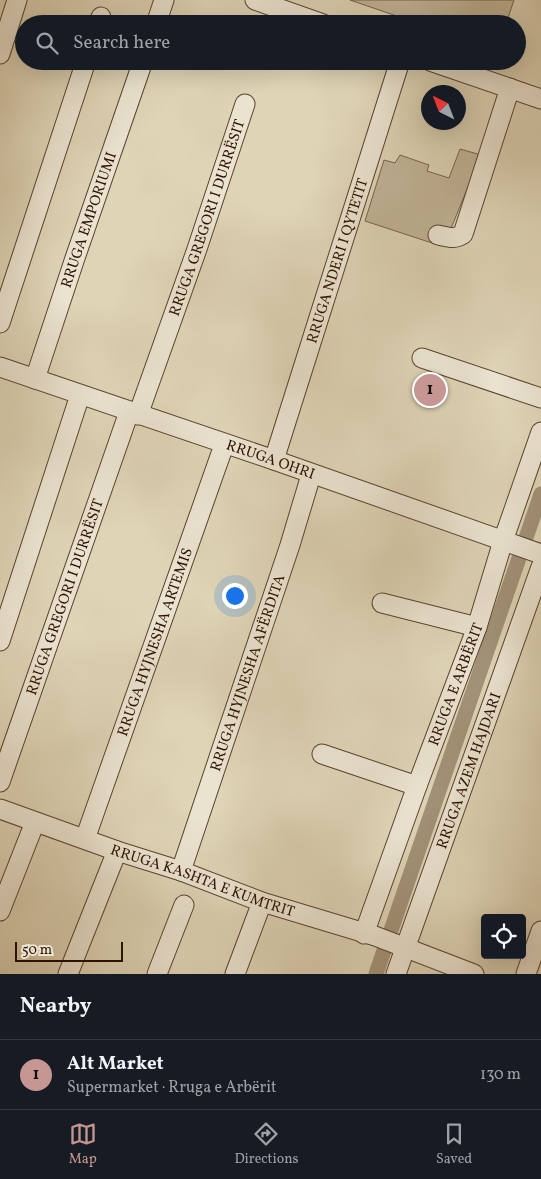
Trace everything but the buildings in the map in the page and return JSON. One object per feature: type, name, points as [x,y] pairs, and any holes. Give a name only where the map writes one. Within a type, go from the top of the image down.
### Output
[{"type":"street","points":[[0,54],[17,0]]},
{"type":"street","points":[[159,15],[164,0]]},
{"type":"street","points":[[255,0],[298,15]]},
{"type":"street","points":[[0,323],[83,70]]},
{"type":"street","name":"RRUGA EMPORIUMI","points":[[35,379],[140,70]]},
{"type":"street","name":"RRUGA NDERI I QYTETIT","points":[[274,460],[397,70]]},
{"type":"street","points":[[457,70],[541,99]]},
{"type":"street","points":[[438,235],[458,238],[463,234],[510,88]]},
{"type":"street","name":"RRUGA GREGORI I DURRËSIT","points":[[0,782],[133,414],[197,249],[245,104]]},
{"type":"street","points":[[422,358],[541,398]]},
{"type":"street","name":"RRUGA OHRI","points":[[0,367],[508,542],[540,558]]},
{"type":"street","points":[[0,641],[80,395]]},
{"type":"street","name":"RRUGA E ARBËRIT","points":[[369,935],[416,786],[508,542],[541,432]]},
{"type":"street","name":"RRUGA HYJNESHA ARTEMIS","points":[[85,839],[224,445]]},
{"type":"street","name":"RRUGA HYJNESHA AFËRDITA","points":[[181,871],[290,545],[311,475]]},
{"type":"street","name":"RRUGA AZEM HAJDARI","points":[[396,974],[401,947],[540,558]]},
{"type":"street","points":[[382,602],[477,627]]},
{"type":"street","points":[[322,754],[416,786]]},
{"type":"street","name":"RRUGA KASHTA E KUMTRIT","points":[[0,809],[117,851],[181,871],[262,902],[369,935],[474,974]]},
{"type":"street","points":[[0,911],[35,822]]},
{"type":"street","points":[[68,974],[117,851]]},
{"type":"street","points":[[235,974],[262,902]]},
{"type":"street","points":[[157,974],[184,905]]},
{"type":"street","points":[[526,974],[541,932]]},
{"type":"shaded area","points":[[350,0],[514,0],[509,15],[394,15]]},
{"type":"shaded area","points":[[460,149],[481,155],[452,226],[441,238],[432,243],[365,221],[384,160],[395,163],[400,155],[429,165],[427,171],[449,178]]},
{"type":"waterway","points":[[376,974],[541,494]]},
{"type":"place","name":"Alt Market","points":[[430,390]]}]
